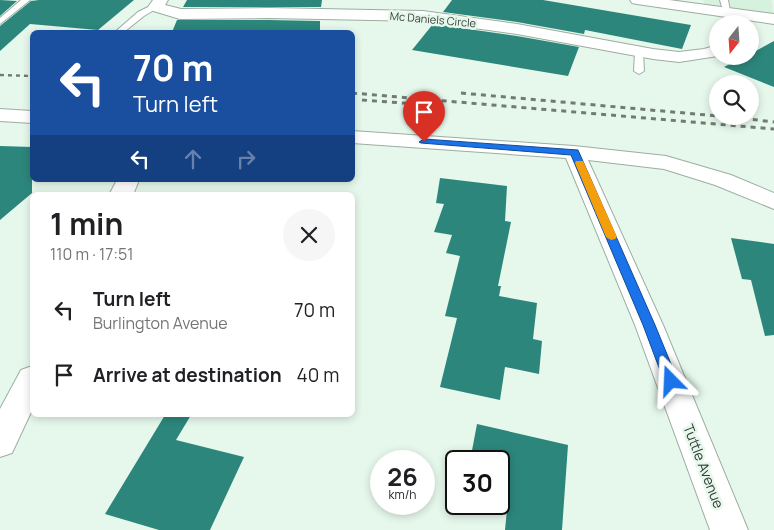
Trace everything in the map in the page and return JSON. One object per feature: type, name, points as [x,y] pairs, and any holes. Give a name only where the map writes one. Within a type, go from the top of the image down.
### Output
[{"type":"street","points":[[636,0],[726,7],[739,15]]},
{"type":"street","name":"Mc Daniels Circle","points":[[158,4],[180,14],[269,12],[433,17],[517,29],[639,52],[679,57],[709,53]]},
{"type":"street","points":[[759,22],[774,19]]},
{"type":"street","points":[[0,116],[30,117]]},
{"type":"street","points":[[355,136],[574,152],[666,163],[723,180],[774,202]]},
{"type":"street","name":"Tuttle Avenue","points":[[574,152],[649,325],[729,530]]},
{"type":"street","points":[[0,442],[30,383]]},
{"type":"lane","points":[[0,22],[26,0]]},
{"type":"lane","points":[[121,30],[158,4]]},
{"type":"lane","points":[[639,52],[639,71]]},
{"type":"shaded area","points":[[703,0],[772,0],[774,19],[759,17],[759,15],[706,10]]},
{"type":"building","points":[[0,0],[17,1],[0,16]]},
{"type":"building","points":[[134,0],[98,30],[30,24],[0,51],[0,26],[31,1]]},
{"type":"building","points":[[187,0],[322,0],[321,7],[183,7]]},
{"type":"building","points":[[452,0],[543,0],[691,25],[682,49],[585,30],[584,34],[517,22],[443,12]]},
{"type":"building","points":[[177,20],[320,21],[320,30],[173,30]]},
{"type":"building","points":[[433,24],[579,47],[568,76],[412,50]]},
{"type":"building","points":[[774,41],[774,87],[759,81],[759,75],[744,75],[724,67],[728,65],[759,65],[759,49]]},
{"type":"building","points":[[0,146],[30,147],[30,182],[32,182],[32,192],[0,220]]},
{"type":"building","points":[[440,178],[507,186],[505,221],[511,222],[498,286],[501,286],[499,296],[537,303],[533,339],[542,341],[539,374],[505,367],[500,400],[440,387],[457,318],[445,316],[460,256],[446,253],[452,235],[434,232],[444,204],[436,203]]},
{"type":"building","points":[[731,238],[774,244],[774,335],[765,336],[751,280],[742,279]]},
{"type":"building","points":[[164,417],[190,417],[176,440],[244,457],[210,530],[159,530],[105,514]]},
{"type":"building","points":[[477,424],[568,445],[562,530],[505,530],[506,515],[510,515],[510,450],[472,450]]},
{"type":"railway","points":[[0,75],[30,76]]},
{"type":"railway","points":[[355,93],[774,129]]},
{"type":"railway","points":[[461,93],[709,115]]},
{"type":"railway","points":[[362,100],[442,106]]},
{"type":"railway","points":[[759,120],[774,122]]},
{"type":"slow traffic","points":[[579,163],[611,237]]},
{"type":"route","points":[[424,142],[574,152],[649,325],[671,381]]}]
